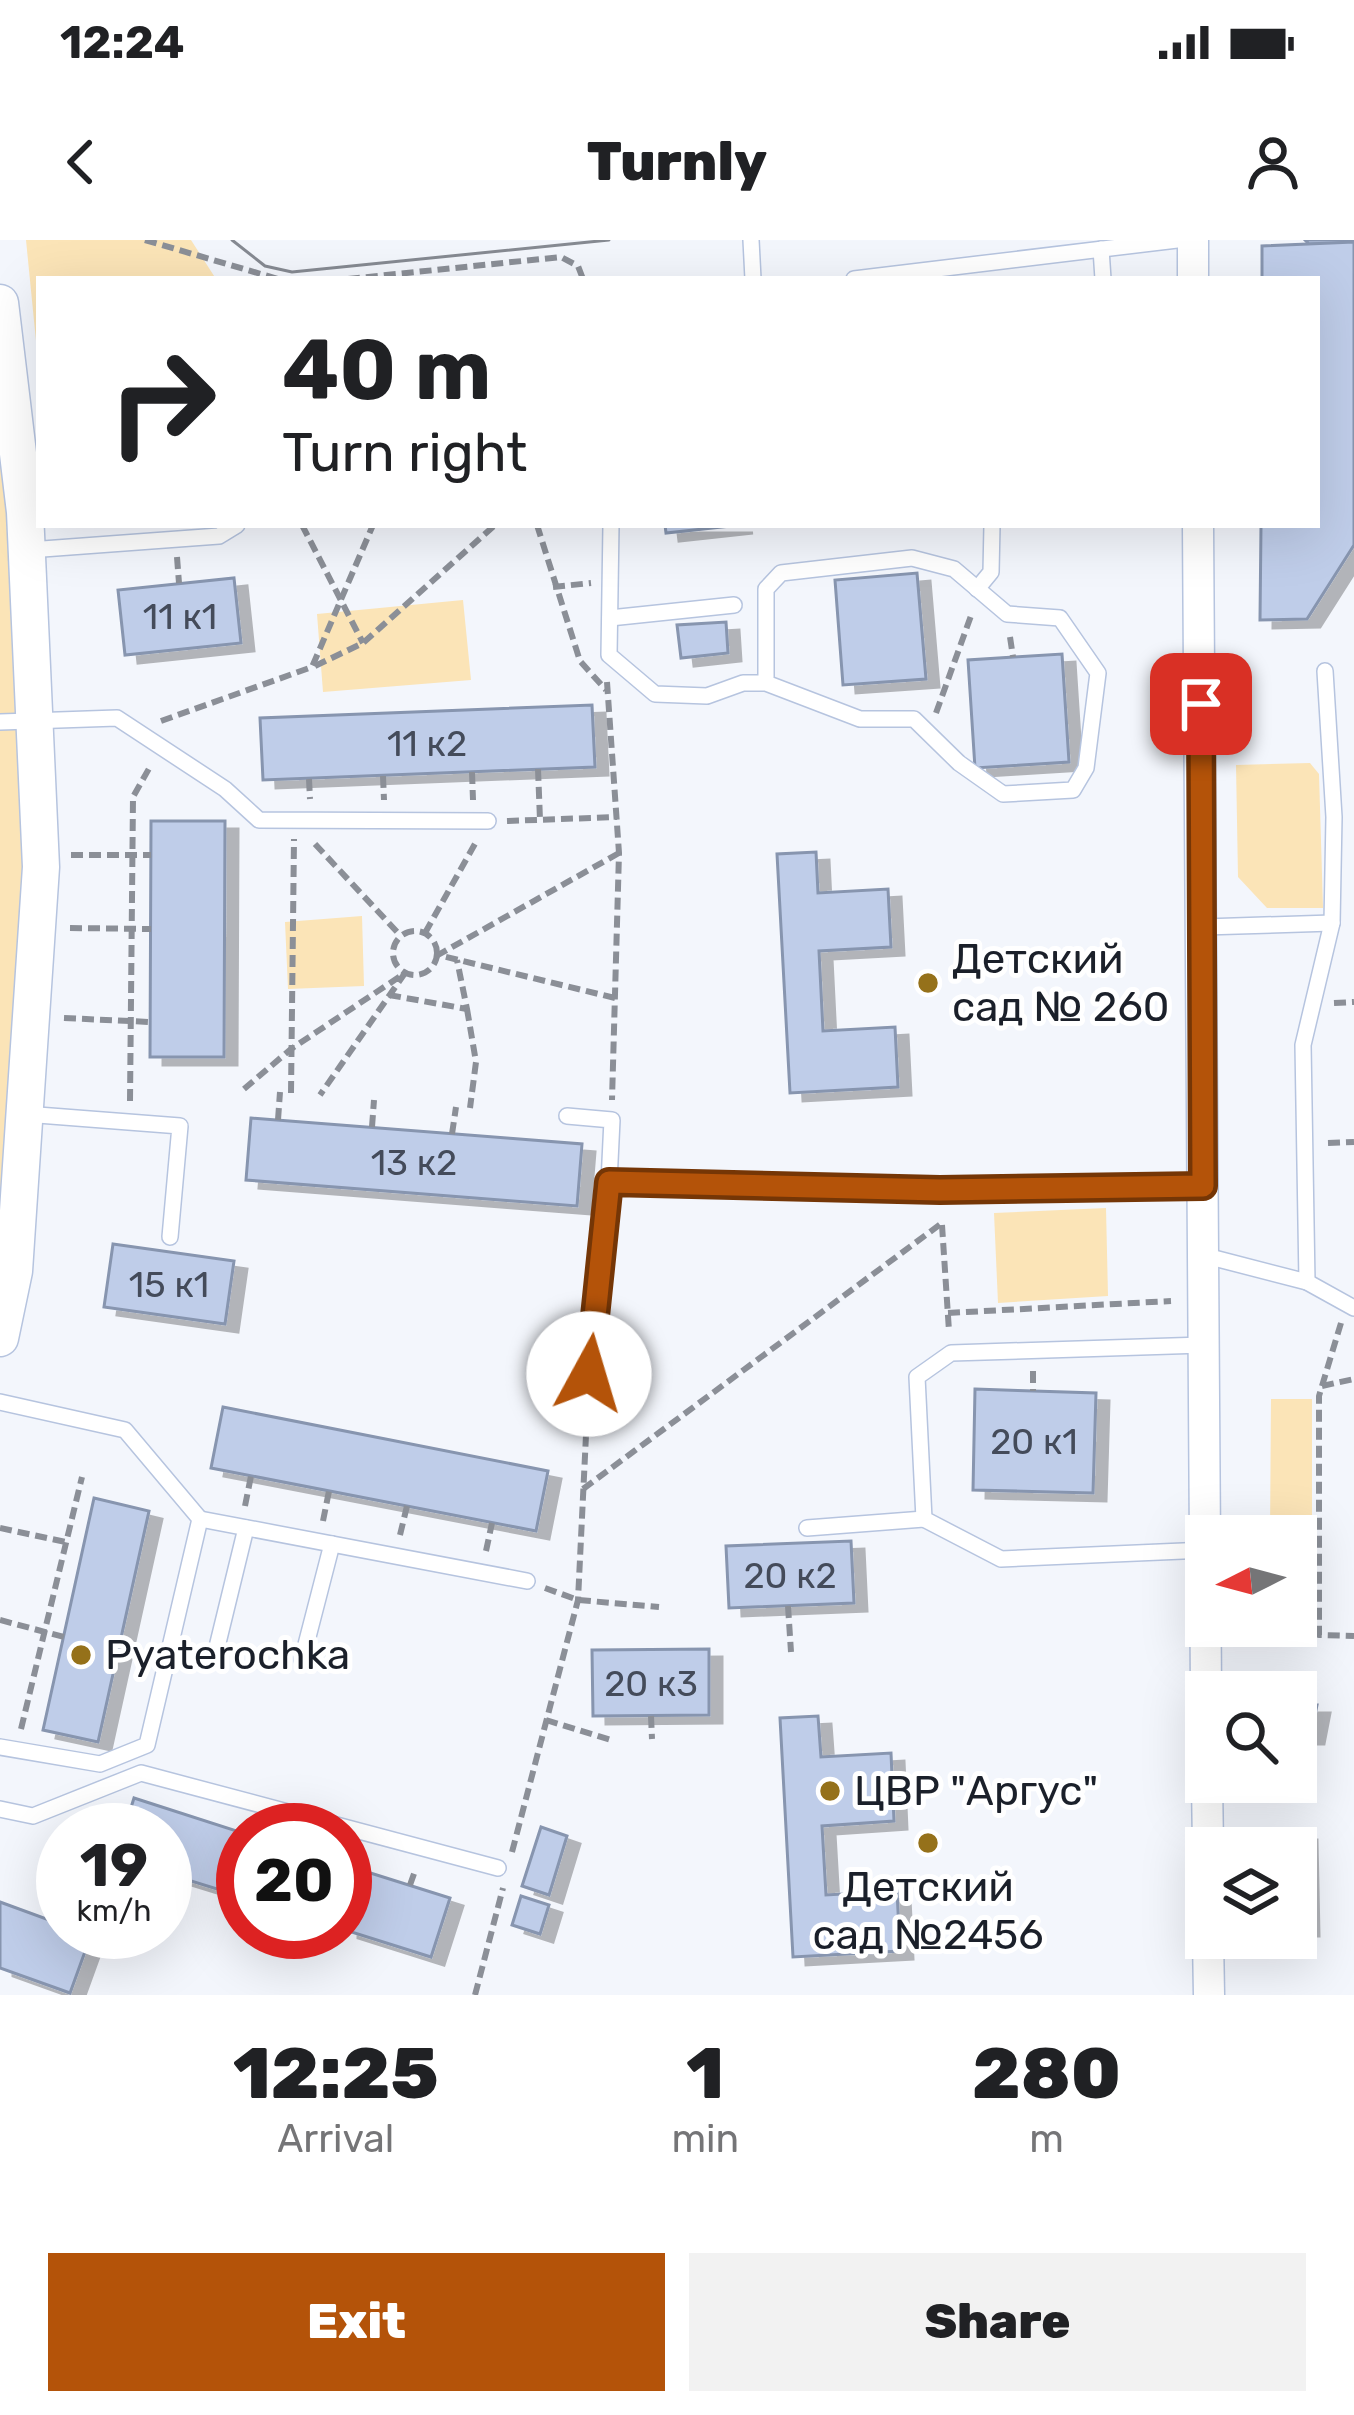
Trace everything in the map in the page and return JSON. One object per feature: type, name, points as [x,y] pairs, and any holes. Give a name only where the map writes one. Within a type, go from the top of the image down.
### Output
[{"type":"street","points":[[1193,240],[1193,276]]},
{"type":"street","points":[[0,303],[26,550],[17,721],[40,855],[14,1270],[0,1338]]},
{"type":"street","points":[[1198,528],[1205,1515]]},
{"type":"street","points":[[1208,1959],[1209,1995]]},
{"type":"lane","points":[[751,240],[753,276]]},
{"type":"lane","points":[[878,276],[1177,240]]},
{"type":"lane","points":[[1101,248],[1103,276]]},
{"type":"lane","points":[[26,550],[219,536],[232,528]]},
{"type":"lane","points":[[611,528],[609,655],[655,694],[707,696],[743,683],[766,683],[860,719],[914,719],[1003,794],[1073,790],[1086,768],[1098,673],[1060,618],[1007,614],[954,569],[912,558],[781,573],[766,589],[766,683]]},
{"type":"lane","points":[[979,590],[992,572],[992,528]]},
{"type":"lane","points":[[610,618],[734,605]]},
{"type":"lane","points":[[1306,1282],[1304,1045],[1332,923],[1334,817],[1325,670]]},
{"type":"lane","points":[[17,721],[117,718],[225,789],[259,820],[488,821]]},
{"type":"lane","points":[[1204,927],[1332,923]]},
{"type":"lane","points":[[25,1114],[180,1126],[170,1237]]},
{"type":"lane","points":[[567,1116],[612,1120],[589,1374]]},
{"type":"lane","points":[[609,1182],[940,1190],[1203,1186]]},
{"type":"lane","points":[[1204,1261],[1214,1258],[1306,1282],[1350,1306]]},
{"type":"lane","points":[[924,1519],[917,1376],[951,1353],[1203,1345]]},
{"type":"lane","points":[[0,1402],[125,1430],[200,1520],[527,1581]]},
{"type":"lane","points":[[807,1528],[924,1519],[1001,1559],[1185,1551]]},
{"type":"lane","points":[[8,1749],[100,1764],[147,1745],[200,1520]]},
{"type":"lane","points":[[217,1651],[243,1528]]},
{"type":"lane","points":[[302,1660],[326,1543]]},
{"type":"lane","points":[[0,1809],[33,1816],[141,1773],[498,1868]]},
{"type":"path","points":[[145,240],[268,276]]},
{"type":"path","points":[[377,276],[561,257],[578,266],[582,276]]},
{"type":"path","points":[[304,528],[363,644]]},
{"type":"path","points":[[312,667],[372,528]]},
{"type":"path","points":[[135,730],[363,644],[492,528]]},
{"type":"path","points":[[538,528],[580,661],[606,690]]},
{"type":"path","points":[[553,586],[608,581]]},
{"type":"path","points":[[929,734],[979,590]]},
{"type":"path","points":[[609,655],[606,690],[619,853],[612,1120]]},
{"type":"path","points":[[130,1122],[133,797],[161,747]]},
{"type":"path","points":[[538,770],[540,820]]},
{"type":"path","points":[[425,933],[488,821],[616,817]]},
{"type":"path","points":[[294,821],[400,935]]},
{"type":"path","points":[[291,1094],[294,821]]},
{"type":"path","points":[[244,1089],[292,1049],[404,973],[430,970],[437,955],[619,853]]},
{"type":"path","points":[[40,855],[151,855]]},
{"type":"path","points":[[37,927],[151,928]]},
{"type":"path","points":[[400,935],[425,933]]},
{"type":"path","points":[[425,933],[437,955]]},
{"type":"path","points":[[400,935],[392,951],[404,973]]},
{"type":"path","points":[[437,955],[615,998]]},
{"type":"path","points":[[457,959],[476,1062],[470,1108]]},
{"type":"path","points":[[320,1095],[404,973]]},
{"type":"path","points":[[389,995],[466,1009]]},
{"type":"path","points":[[31,1017],[150,1022]]},
{"type":"path","points":[[278,1120],[280,1092]]},
{"type":"path","points":[[372,1127],[374,1100]]},
{"type":"path","points":[[452,1134],[455,1106]]},
{"type":"path","points":[[940,1190],[951,1353]]},
{"type":"path","points":[[584,1490],[942,1223]]},
{"type":"path","points":[[948,1312],[1171,1300]]},
{"type":"path","points":[[1350,1306],[1322,1386],[1319,1635],[1354,1636]]},
{"type":"path","points":[[475,1995],[578,1600],[589,1374]]},
{"type":"path","points":[[1322,1386],[1354,1379]]},
{"type":"path","points":[[243,1528],[251,1476]]},
{"type":"path","points":[[8,1749],[44,1632],[82,1477]]},
{"type":"path","points":[[326,1543],[329,1491]]},
{"type":"path","points":[[395,1556],[407,1506]]},
{"type":"path","points":[[0,1528],[66,1542]]},
{"type":"path","points":[[527,1581],[578,1600],[658,1607]]},
{"type":"path","points":[[788,1606],[791,1652]]},
{"type":"path","points":[[0,1620],[64,1637]]},
{"type":"path","points":[[651,1716],[652,1739]]},
{"type":"path","points":[[546,1720],[614,1741]]},
{"type":"shaded area","points":[[26,240],[191,240],[214,276],[36,276],[36,341]]},
{"type":"shaded area","points":[[0,444],[8,514],[24,869],[0,1228]]},
{"type":"shaded area","points":[[463,600],[471,680],[323,692],[317,614]]},
{"type":"shaded area","points":[[1310,763],[1319,774],[1323,908],[1267,908],[1238,877],[1236,765]]},
{"type":"shaded area","points":[[362,916],[364,986],[288,989],[285,922]]},
{"type":"shaded area","points":[[1106,1208],[1108,1296],[998,1303],[994,1213]]},
{"type":"shaded area","points":[[1271,1399],[1312,1399],[1312,1515],[1270,1515]]},
{"type":"building","points":[[1305,240],[1354,240],[1354,243],[1309,244]]},
{"type":"building","points":[[1354,242],[1354,545],[1307,619],[1260,620],[1261,528],[1320,528],[1320,276],[1262,276],[1262,246]]},
{"type":"building","points":[[665,528],[712,528],[666,533]]},
{"type":"building","points":[[917,573],[926,679],[843,685],[835,580]]},
{"type":"building","points":[[234,578],[241,643],[125,655],[118,590]]},
{"type":"building","points":[[726,622],[728,653],[681,658],[677,625]]},
{"type":"building","points":[[1062,654],[1069,762],[975,768],[968,660]]},
{"type":"building","points":[[592,705],[595,767],[263,780],[260,718]]},
{"type":"building","points":[[151,821],[225,821],[224,1057],[150,1057]]},
{"type":"building","points":[[816,852],[818,893],[888,889],[891,947],[819,951],[823,1031],[895,1027],[898,1087],[790,1093],[777,854]]},
{"type":"building","points":[[251,1118],[582,1144],[577,1206],[246,1180]]},
{"type":"building","points":[[113,1244],[234,1261],[225,1324],[104,1307]]},
{"type":"building","points":[[975,1389],[1096,1393],[1093,1493],[973,1490]]},
{"type":"building","points":[[223,1407],[548,1471],[536,1531],[211,1468]]},
{"type":"building","points":[[94,1498],[149,1511],[98,1742],[43,1730]]},
{"type":"building","points":[[851,1541],[854,1603],[729,1608],[726,1546]]},
{"type":"building","points":[[709,1649],[709,1715],[593,1716],[592,1650]]},
{"type":"building","points":[[818,1716],[821,1757],[891,1753],[894,1821],[822,1826],[826,1895],[897,1891],[900,1951],[793,1957],[780,1718]]},
{"type":"building","points":[[192,1817],[216,1824],[216,1889],[192,1881]]},
{"type":"building","points":[[541,1827],[567,1836],[549,1895],[522,1886]]},
{"type":"building","points":[[372,1873],[450,1898],[431,1957],[372,1938]]},
{"type":"building","points":[[521,1896],[549,1905],[540,1934],[512,1925]]},
{"type":"building","points":[[0,1902],[36,1915],[36,1959],[82,1959],[70,1993],[0,1968]]},
{"type":"tram line","points":[[232,240],[265,266],[292,272],[609,240]]},
{"type":"place","name":"Детский сад № 260","points":[[928,983]]},
{"type":"place","name":"Pyaterochka","points":[[81,1655]]},
{"type":"place","name":"ЦВР \"Аргус\"","points":[[830,1791]]},
{"type":"place","name":"Детский сад №2456","points":[[928,1843]]},
{"type":"route","points":[[589,1374],[609,1182],[940,1190],[1203,1186],[1201,704]]}]
